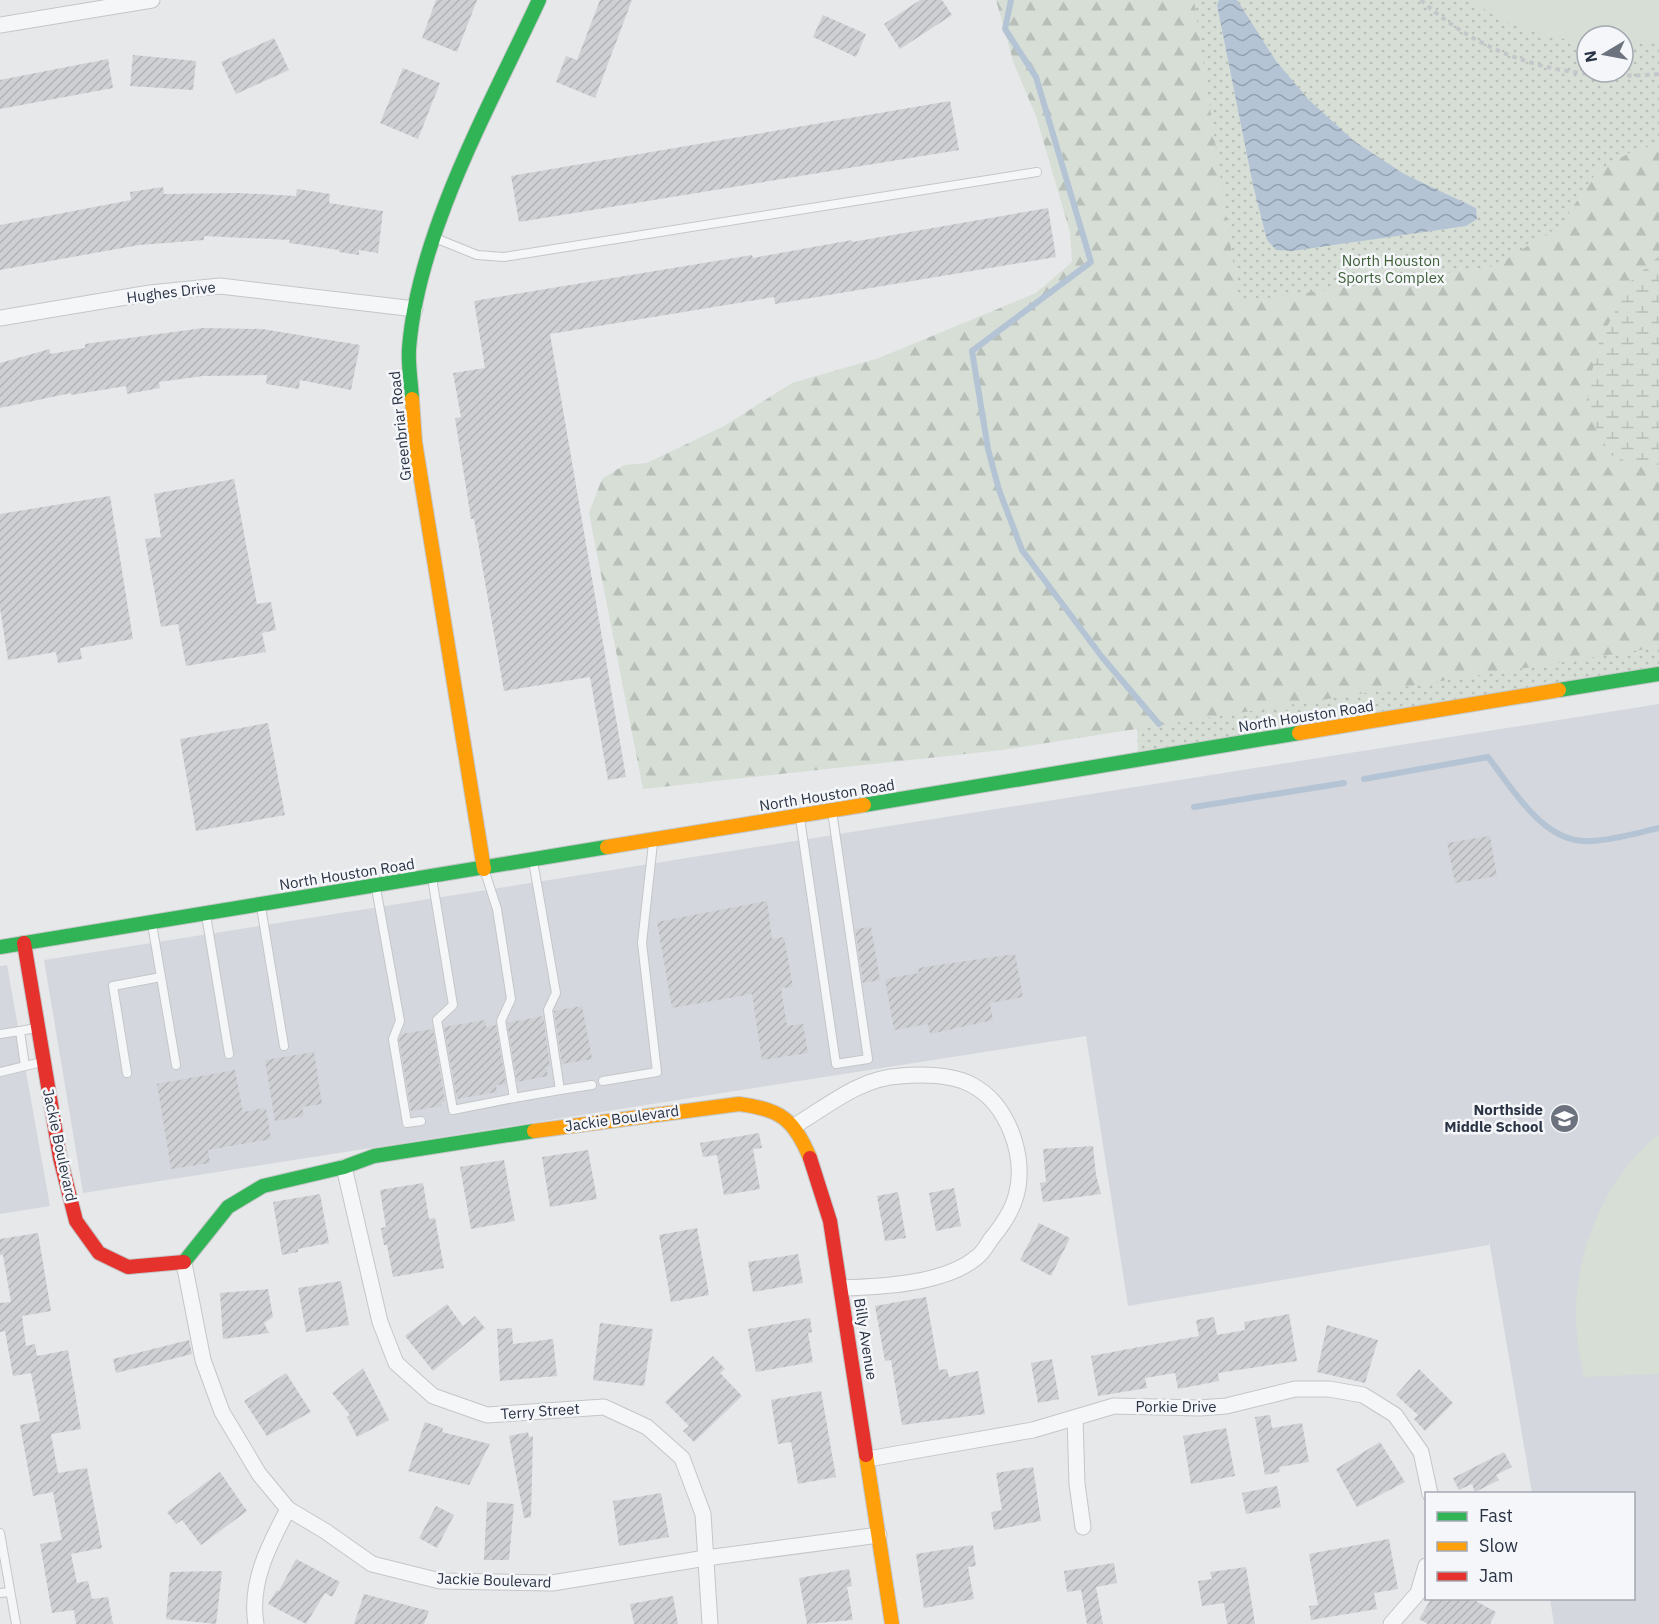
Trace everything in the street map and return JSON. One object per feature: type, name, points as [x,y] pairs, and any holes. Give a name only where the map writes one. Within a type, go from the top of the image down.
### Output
[{"type":"street","points":[[0,25],[152,0]]},
{"type":"street","name":"Greenbriar Road","points":[[484,869],[441,591],[415,442],[410,396],[409,350],[415,309],[442,210],[539,0]]},
{"type":"street","name":"Hughes Drive","points":[[0,318],[150,293],[220,286],[415,309]]},
{"type":"street","name":"North Houston Road","points":[[0,947],[1659,675]]},
{"type":"street","name":"Jackie Boulevard","points":[[24,943],[60,1158],[76,1221],[99,1253],[128,1267],[184,1263]]},
{"type":"street","points":[[794,1126],[836,1098],[869,1083],[898,1076],[946,1076],[972,1085],[993,1100],[1007,1122],[1016,1151],[1019,1179],[1016,1198],[999,1229],[978,1257],[952,1271],[920,1280],[872,1287],[841,1288]]},
{"type":"street","name":"Jackie Boulevard","points":[[794,1126],[782,1115],[764,1107],[739,1104],[463,1140],[374,1156],[344,1167],[263,1186],[228,1207],[184,1263],[190,1306],[203,1360],[222,1412],[259,1474],[288,1509],[325,1531],[372,1564],[440,1581],[552,1584],[706,1558],[879,1535]]},
{"type":"street","name":"Billy Avenue","points":[[794,1126],[812,1167],[830,1221],[892,1624]]},
{"type":"street","name":"Terry Street","points":[[344,1167],[380,1322],[396,1364],[433,1396],[487,1415],[604,1407],[647,1427],[682,1458],[703,1514],[710,1624]]},
{"type":"street","name":"Porkie Drive","points":[[868,1459],[988,1439],[1114,1406],[1200,1408],[1226,1406],[1295,1389],[1329,1389],[1363,1395],[1395,1415],[1420,1452],[1430,1492]]},
{"type":"street","points":[[1075,1418],[1077,1484],[1083,1527]]},
{"type":"street","points":[[256,1624],[253,1607],[264,1555],[288,1509]]},
{"type":"street","points":[[1391,1624],[1418,1593],[1425,1569]]},
{"type":"lane","points":[[434,237],[477,255],[504,258],[1037,172]]},
{"type":"lane","points":[[800,817],[836,1064],[868,1059],[832,811]]},
{"type":"lane","points":[[603,1081],[657,1072],[642,943],[653,841]]},
{"type":"lane","points":[[533,861],[556,993],[548,1011],[560,1090]]},
{"type":"lane","points":[[484,869],[497,909],[511,999],[501,1020],[514,1098]]},
{"type":"lane","points":[[432,877],[453,1005],[437,1020],[453,1110],[591,1085]]},
{"type":"lane","points":[[376,886],[400,1021],[393,1039],[407,1123],[421,1120]]},
{"type":"lane","points":[[261,905],[284,1046]]},
{"type":"lane","points":[[206,914],[229,1054]]},
{"type":"lane","points":[[152,922],[176,1065]]},
{"type":"lane","points":[[127,1073],[113,986],[161,977]]},
{"type":"lane","points":[[0,1034],[39,1028]]},
{"type":"lane","points":[[20,1031],[25,1066]]},
{"type":"lane","points":[[0,1072],[44,1062]]},
{"type":"lane","points":[[0,1533],[16,1624]]},
{"type":"lane","points":[[0,1593],[10,1592]]},
{"type":"path","points":[[1421,0],[1450,24],[1475,40],[1526,62],[1574,74],[1624,76],[1659,74]]},
{"type":"shaded area","points":[[1659,704],[1659,1624],[1554,1624],[1550,1600],[1635,1600],[1635,1492],[1532,1492],[1489,1240],[1489,1245],[1128,1306],[1086,1036],[83,1193],[44,960]]},
{"type":"shaded area","points":[[7,965],[50,1206],[0,1214],[0,966]]},
{"type":"green space","points":[[996,0],[1194,0],[1239,302],[1495,266],[1560,226],[1598,170],[1633,151],[1659,144],[1659,647],[1002,750],[643,789],[589,513],[602,479],[624,465],[647,463],[724,426],[792,383],[879,358],[1036,293],[1072,262],[1070,232],[1036,116],[1014,64]]},
{"type":"green space","name":"North Houston Sports Complex","points":[[1071,0],[1659,0],[1659,674],[1138,761],[1130,330]]},
{"type":"green space","points":[[1471,0],[1659,0],[1659,42],[1635,44],[1635,24],[1575,24],[1575,41],[1526,29],[1484,9]]},
{"type":"green space","points":[[1659,256],[1659,465],[1631,463],[1611,455],[1596,428],[1587,392],[1599,342],[1631,281]]},
{"type":"green space","points":[[1659,1134],[1659,1374],[1584,1377],[1577,1341],[1576,1309],[1578,1281],[1584,1252],[1606,1199],[1621,1174],[1639,1152]]},
{"type":"water","points":[[1219,0],[1237,0],[1276,61],[1308,99],[1354,141],[1404,174],[1476,208],[1477,219],[1466,226],[1292,251],[1276,250],[1267,240],[1253,185],[1217,5]]},
{"type":"building","points":[[436,0],[477,0],[457,52],[422,38]]},
{"type":"building","points":[[600,0],[632,0],[595,98],[556,82],[566,56],[577,60]]},
{"type":"building","points":[[920,0],[942,0],[952,15],[900,49],[884,24]]},
{"type":"building","points":[[823,15],[866,34],[856,57],[813,37]]},
{"type":"building","points":[[274,38],[289,70],[236,94],[221,62]]},
{"type":"building","points":[[133,55],[196,61],[193,90],[130,86]]},
{"type":"building","points":[[108,59],[113,88],[0,109],[0,80]]},
{"type":"building","points":[[403,68],[440,83],[418,139],[380,123]]},
{"type":"building","points":[[950,101],[959,150],[519,222],[511,176]]},
{"type":"building","points":[[163,187],[164,194],[239,193],[296,196],[297,189],[330,194],[329,203],[383,211],[378,253],[359,250],[359,255],[289,243],[290,240],[204,236],[204,240],[139,245],[0,270],[0,225],[131,200],[130,192]]},
{"type":"building","points":[[1048,208],[1056,257],[775,304],[774,297],[550,334],[626,777],[608,780],[590,677],[504,691],[474,519],[471,519],[455,418],[461,417],[453,373],[485,368],[474,301],[752,255],[753,258],[852,240],[852,242]]},
{"type":"building","points":[[203,328],[262,329],[360,345],[351,390],[300,380],[299,389],[266,384],[267,375],[203,376],[159,382],[160,388],[127,394],[126,386],[71,395],[71,393],[0,408],[0,363],[50,349],[50,354],[85,348],[85,344]]},
{"type":"building","points":[[234,479],[257,604],[271,602],[276,630],[262,633],[266,652],[186,666],[178,624],[161,627],[145,539],[161,537],[154,494]]},
{"type":"building","points":[[110,496],[133,639],[80,648],[82,659],[58,663],[56,652],[8,660],[0,608],[0,514]]},
{"type":"building","points":[[268,723],[285,815],[196,831],[180,739]]},
{"type":"building","points":[[1490,836],[1497,876],[1455,883],[1447,843]]},
{"type":"building","points":[[767,901],[772,939],[784,937],[793,987],[781,988],[787,1026],[803,1024],[808,1053],[762,1060],[752,994],[672,1008],[657,922]]},
{"type":"building","points":[[871,927],[880,980],[863,983],[855,929]]},
{"type":"building","points":[[1015,954],[1023,997],[990,1003],[993,1020],[930,1034],[928,1024],[894,1030],[885,979],[919,973],[918,968]]},
{"type":"building","points":[[582,1006],[592,1059],[562,1064],[554,1011]]},
{"type":"building","points":[[543,1016],[550,1066],[546,1067],[548,1076],[517,1082],[507,1023]]},
{"type":"building","points":[[485,1020],[486,1027],[496,1025],[506,1084],[496,1085],[497,1092],[457,1099],[444,1027]]},
{"type":"building","points":[[433,1029],[445,1101],[441,1102],[442,1106],[411,1111],[399,1040],[401,1034]]},
{"type":"building","points":[[314,1052],[322,1104],[302,1107],[304,1116],[275,1121],[265,1060]]},
{"type":"building","points":[[235,1070],[243,1112],[266,1108],[271,1139],[208,1150],[210,1163],[171,1169],[157,1084]]},
{"type":"building","points":[[759,1133],[762,1148],[753,1149],[760,1189],[724,1195],[717,1155],[703,1157],[700,1143]]},
{"type":"building","points":[[1093,1146],[1096,1175],[1101,1194],[1043,1202],[1040,1183],[1046,1182],[1043,1149]]},
{"type":"building","points":[[588,1150],[597,1199],[550,1207],[542,1157]]},
{"type":"building","points":[[504,1160],[515,1221],[471,1229],[460,1167]]},
{"type":"building","points":[[423,1183],[429,1219],[435,1218],[444,1268],[393,1277],[381,1228],[386,1227],[380,1190]]},
{"type":"building","points":[[954,1188],[961,1226],[936,1231],[929,1193]]},
{"type":"building","points":[[898,1192],[906,1238],[885,1241],[877,1196]]},
{"type":"building","points":[[320,1194],[329,1243],[298,1249],[298,1252],[282,1255],[273,1202]]},
{"type":"building","points":[[1039,1223],[1070,1238],[1051,1276],[1020,1260]]},
{"type":"building","points":[[697,1228],[709,1295],[671,1302],[659,1235]]},
{"type":"building","points":[[38,1233],[51,1311],[22,1316],[26,1346],[35,1344],[37,1356],[68,1350],[81,1429],[51,1434],[58,1473],[87,1468],[102,1548],[71,1554],[77,1583],[88,1581],[92,1599],[108,1597],[113,1624],[76,1624],[74,1610],[52,1613],[40,1544],[62,1540],[53,1492],[33,1496],[20,1425],[40,1421],[31,1373],[13,1376],[5,1331],[0,1332],[0,1303],[11,1302],[3,1255],[0,1255],[0,1239]]},
{"type":"building","points":[[798,1254],[803,1283],[753,1292],[748,1262]]},
{"type":"building","points":[[341,1281],[349,1325],[306,1332],[298,1288]]},
{"type":"building","points":[[268,1289],[273,1317],[264,1323],[269,1333],[223,1339],[220,1293]]},
{"type":"building","points":[[926,1297],[939,1370],[947,1369],[949,1377],[978,1371],[985,1414],[902,1425],[891,1360],[885,1361],[875,1306]]},
{"type":"building","points":[[447,1304],[463,1326],[475,1316],[485,1328],[433,1371],[405,1336]]},
{"type":"building","points":[[1289,1314],[1297,1361],[1218,1373],[1219,1381],[1178,1389],[1175,1373],[1145,1378],[1147,1388],[1098,1396],[1091,1356],[1199,1336],[1196,1320],[1214,1317],[1217,1335],[1245,1330],[1244,1322]]},
{"type":"building","points":[[810,1318],[812,1332],[808,1333],[813,1362],[756,1372],[748,1329]]},
{"type":"building","points":[[600,1323],[653,1329],[644,1386],[593,1380]]},
{"type":"building","points":[[1327,1325],[1378,1340],[1365,1383],[1317,1372]]},
{"type":"building","points":[[512,1328],[513,1344],[553,1339],[557,1376],[500,1381],[497,1329]]},
{"type":"building","points":[[189,1340],[192,1354],[116,1373],[113,1359]]},
{"type":"building","points":[[713,1356],[725,1369],[720,1373],[742,1396],[694,1442],[683,1431],[689,1426],[665,1402]]},
{"type":"building","points":[[1052,1359],[1059,1399],[1038,1403],[1031,1363]]},
{"type":"building","points":[[363,1368],[389,1420],[357,1437],[347,1417],[350,1415],[332,1393]]},
{"type":"building","points":[[1419,1369],[1453,1403],[1425,1431],[1414,1419],[1418,1415],[1396,1395]]},
{"type":"building","points":[[286,1373],[311,1412],[267,1436],[244,1401]]},
{"type":"building","points":[[821,1391],[836,1477],[798,1484],[791,1442],[778,1444],[771,1400]]},
{"type":"building","points":[[1270,1415],[1272,1428],[1302,1423],[1309,1462],[1279,1467],[1280,1472],[1265,1475],[1255,1417]]},
{"type":"building","points":[[425,1422],[443,1428],[442,1432],[490,1444],[469,1485],[408,1471]]},
{"type":"building","points":[[1226,1428],[1235,1476],[1191,1484],[1183,1436]]},
{"type":"building","points":[[528,1432],[529,1437],[533,1436],[531,1517],[524,1518],[509,1436]]},
{"type":"building","points":[[1380,1442],[1405,1482],[1357,1507],[1336,1469]]},
{"type":"building","points":[[1504,1452],[1512,1467],[1496,1475],[1499,1480],[1475,1492],[1472,1484],[1459,1490],[1453,1478]]},
{"type":"building","points":[[1033,1467],[1041,1521],[994,1530],[991,1512],[1002,1510],[996,1473]]},
{"type":"building","points":[[220,1472],[247,1511],[201,1545],[182,1520],[176,1524],[167,1512]]},
{"type":"building","points":[[1277,1486],[1281,1507],[1246,1514],[1242,1493]]},
{"type":"building","points":[[661,1493],[669,1537],[619,1546],[613,1501]]},
{"type":"building","points":[[487,1502],[514,1504],[509,1560],[484,1560]]},
{"type":"building","points":[[436,1506],[454,1515],[437,1548],[419,1538]]},
{"type":"building","points":[[1389,1539],[1398,1589],[1374,1593],[1377,1609],[1311,1620],[1309,1606],[1318,1605],[1309,1554]]},
{"type":"building","points":[[973,1545],[976,1566],[968,1567],[974,1599],[924,1608],[916,1554]]},
{"type":"building","points":[[296,1559],[340,1582],[332,1597],[325,1593],[306,1624],[268,1604],[277,1590],[279,1591]]},
{"type":"building","points":[[1114,1563],[1117,1583],[1096,1587],[1103,1624],[1087,1624],[1081,1590],[1067,1592],[1064,1571]]},
{"type":"building","points":[[1246,1567],[1255,1624],[1227,1624],[1224,1603],[1202,1606],[1198,1581],[1212,1579],[1210,1572]]},
{"type":"building","points":[[849,1569],[852,1586],[847,1587],[853,1620],[807,1624],[799,1578]]},
{"type":"building","points":[[222,1571],[216,1624],[166,1619],[170,1572]]},
{"type":"building","points":[[364,1594],[429,1611],[424,1624],[354,1624]]},
{"type":"building","points":[[673,1596],[678,1624],[634,1624],[630,1604]]},
{"type":"building","points":[[1430,1600],[1474,1600],[1496,1612],[1490,1624],[1428,1624],[1419,1619]]},
{"type":"waterway","points":[[1011,0],[1005,29],[1036,77],[1091,262],[972,351],[988,449],[999,490],[1022,550],[1102,657],[1159,724]]},
{"type":"waterway","points":[[1364,779],[1488,757],[1519,799],[1544,825],[1559,834],[1574,840],[1591,841],[1617,838],[1659,828]]},
{"type":"waterway","points":[[1194,807],[1344,783]]},
{"type":"traffic: fast","points":[[412,399],[409,349],[415,305],[426,260],[459,170],[539,0]]},
{"type":"traffic: fast","points":[[1559,690],[1659,674]]},
{"type":"traffic: fast","points":[[864,805],[1299,733]]},
{"type":"traffic: fast","points":[[0,947],[607,847]]},
{"type":"traffic: fast","points":[[184,1262],[228,1207],[263,1186],[344,1167],[374,1156],[534,1131]]},
{"type":"traffic: slow","points":[[412,399],[415,442],[484,869]]},
{"type":"traffic: slow","points":[[1299,733],[1559,690]]},
{"type":"traffic: slow","points":[[607,847],[864,805]]},
{"type":"traffic: slow","points":[[534,1131],[739,1104],[765,1109],[784,1118],[798,1134],[810,1158]]},
{"type":"traffic: slow","points":[[866,1455],[892,1624]]},
{"type":"traffic: jam","points":[[24,943],[60,1158],[76,1221],[99,1253],[128,1267],[184,1262]]},
{"type":"traffic: jam","points":[[810,1158],[830,1221],[866,1455]]},
{"type":"place","name":"Northside Middle School","points":[[1564,1118]]}]
